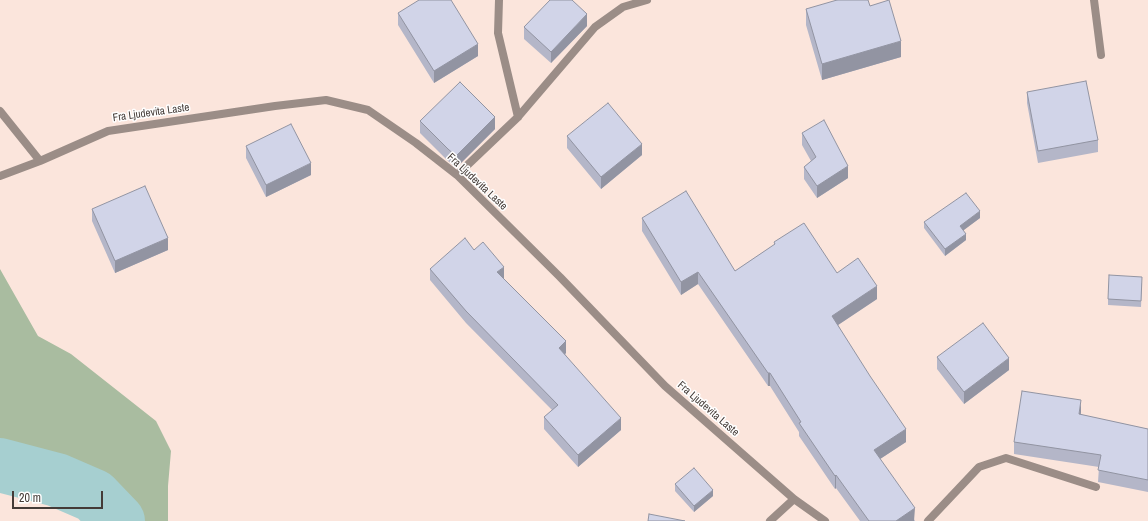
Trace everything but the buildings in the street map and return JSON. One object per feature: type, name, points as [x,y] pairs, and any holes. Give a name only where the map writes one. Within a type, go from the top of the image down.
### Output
[{"type":"street","points":[[499,0],[498,33],[518,117]]},
{"type":"street","points":[[457,175],[518,117],[595,27],[623,7],[647,0]]},
{"type":"street","points":[[1094,0],[1102,54]]},
{"type":"street","name":"Fra Ljudevita Laste","points":[[0,176],[40,161],[108,131],[267,107],[326,100],[368,110],[416,142],[457,175],[560,277],[665,386],[794,499],[825,521]]},
{"type":"street","points":[[0,111],[40,161]]},
{"type":"street","points":[[928,521],[979,467],[1006,458],[1096,487]]},
{"type":"street","points":[[770,521],[794,499]]},
{"type":"green space","points":[[0,269],[38,336],[71,354],[156,421],[171,451],[168,486],[168,521],[134,521],[90,473],[0,442]]},
{"type":"waterway","points":[[0,465],[57,480],[94,496],[118,521]]}]
